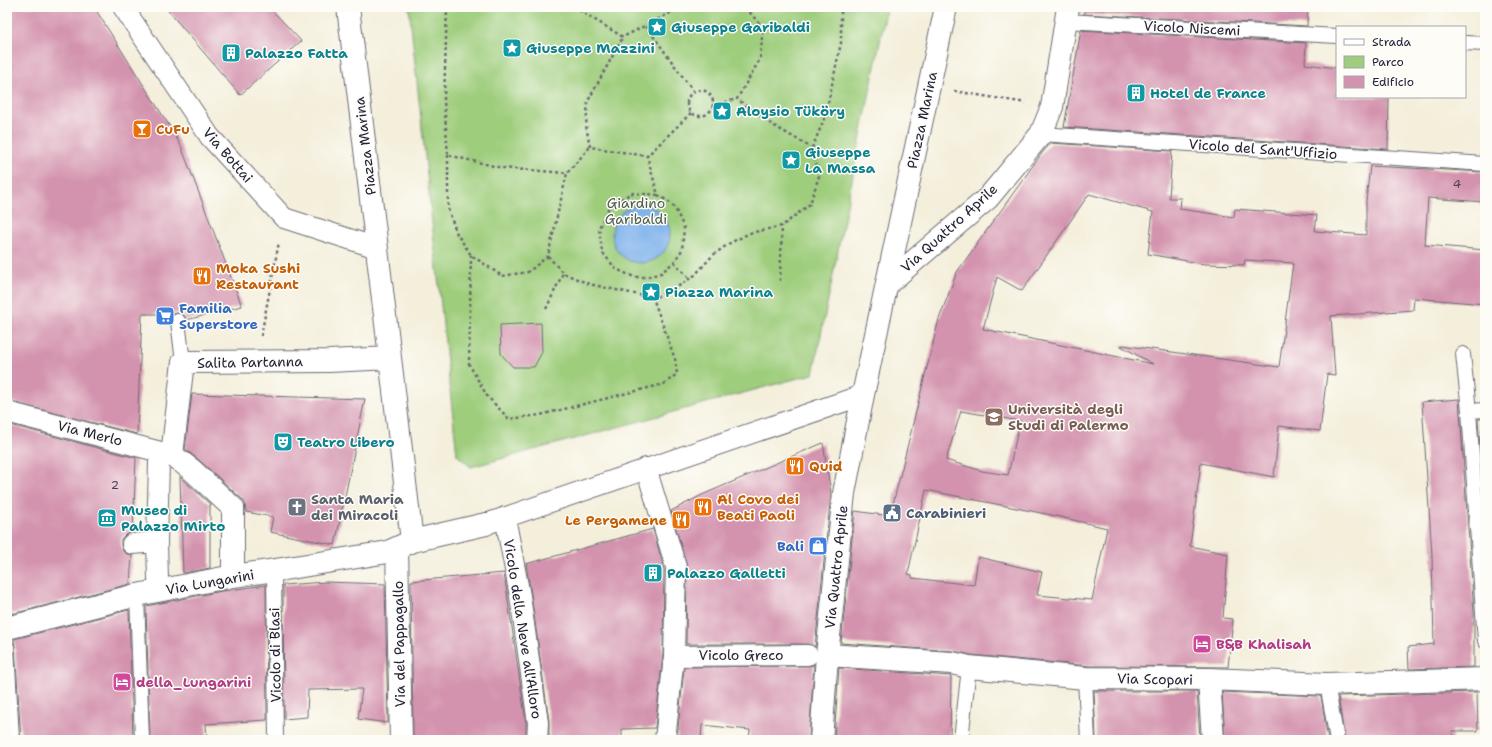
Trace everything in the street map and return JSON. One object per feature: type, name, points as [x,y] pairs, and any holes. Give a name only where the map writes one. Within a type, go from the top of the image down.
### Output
[{"type":"street","name":"Via Bottai","points":[[123,7],[210,137],[284,218],[377,248]]},
{"type":"street","name":"Piazza Marina","points":[[348,7],[390,358],[405,544]]},
{"type":"street","name":"Piazza Marina","points":[[863,395],[946,7]]},
{"type":"street","name":"Via Quattro Aprile","points":[[886,284],[988,198],[1041,134],[1052,107],[1067,14]]},
{"type":"street","name":"Salita Partanna","points":[[166,458],[183,362],[329,361],[390,358]]},
{"type":"street","name":"Via Quattro Aprile","points":[[821,740],[817,655],[844,493],[863,395]]},
{"type":"street","points":[[405,544],[495,521],[646,468],[863,395]]},
{"type":"street","name":"Via Merlo","points":[[7,412],[166,458]]},
{"type":"street","points":[[158,579],[157,542],[166,458],[192,470],[233,508],[233,576]]},
{"type":"street","points":[[646,468],[676,567],[674,656],[665,740]]},
{"type":"street","name":"Vicolo della Neve all'Alloro","points":[[495,521],[520,596],[538,722],[537,740]]},
{"type":"street","points":[[132,544],[157,542]]},
{"type":"street","name":"Via Lungarini","points":[[7,628],[137,595],[233,576],[274,571],[388,552],[405,544]]},
{"type":"street","name":"Via del Pappagallo","points":[[401,740],[405,544]]},
{"type":"street","name":"Vicolo Greco","points":[[674,656],[817,655]]},
{"type":"street","name":"Via Scopari","points":[[817,655],[952,663],[969,667],[1085,678],[1209,679],[1326,684],[1485,679]]},
{"type":"street","points":[[1209,679],[1213,740]]},
{"type":"lane","name":"Vicolo Niscemi","points":[[1067,14],[1336,36]]},
{"type":"lane","points":[[1466,43],[1485,44]]},
{"type":"lane","name":"Vicolo del Sant'Uffizio","points":[[1041,134],[1485,164]]},
{"type":"lane","points":[[178,322],[183,362]]},
{"type":"lane","points":[[1463,354],[1469,411],[1485,641]]},
{"type":"lane","points":[[1469,411],[1485,410]]},
{"type":"lane","name":"Vicolo di Blasi","points":[[274,571],[276,740]]},
{"type":"lane","points":[[137,595],[142,740]]},
{"type":"lane","points":[[7,647],[12,740]]},
{"type":"lane","points":[[961,740],[969,667]]},
{"type":"lane","points":[[1085,678],[1088,740]]},
{"type":"lane","points":[[1326,684],[1337,740]]},
{"type":"path","points":[[447,7],[444,102],[448,155],[448,209],[458,234],[471,254],[502,276],[528,272],[548,256],[567,173],[590,147]]},
{"type":"path","points":[[574,7],[623,37]]},
{"type":"path","points":[[590,147],[586,126],[588,101],[623,37],[682,7]]},
{"type":"path","points":[[713,105],[737,98],[760,59],[764,28],[747,10],[742,7]]},
{"type":"path","points":[[548,256],[564,273],[589,284],[653,298],[676,288],[695,276],[713,256],[730,243],[750,233],[782,226],[810,204],[819,176],[812,148],[825,117],[841,43],[841,7]]},
{"type":"path","points":[[646,26],[693,91]]},
{"type":"path","points":[[929,87],[1052,107]]},
{"type":"path","points":[[697,90],[705,91],[711,95],[713,105],[709,113],[702,116],[690,114],[686,106],[688,96],[693,91],[697,90]]},
{"type":"path","points":[[737,98],[771,124],[812,148]]},
{"type":"path","points":[[647,156],[690,114]]},
{"type":"path","points":[[590,147],[647,156]]},
{"type":"path","points":[[448,155],[502,168],[567,173]]},
{"type":"path","points":[[647,156],[658,195]]},
{"type":"path","points":[[631,193],[658,195],[675,208],[684,228],[682,250],[674,262],[661,273],[646,277],[634,277],[616,269],[602,252],[599,228],[609,207],[631,193]]},
{"type":"path","points":[[256,362],[284,218]]},
{"type":"path","points":[[780,281],[782,226]]},
{"type":"path","points":[[471,254],[469,364],[488,396],[509,419],[540,415],[664,384],[677,374],[674,359],[653,298]]},
{"type":"path","points":[[674,262],[690,278]]},
{"type":"path","points":[[546,309],[564,273]]},
{"type":"green space","name":"Giardino Garibaldi","points":[[409,7],[887,7],[813,374],[471,467],[457,455]]},
{"type":"water","points":[[635,205],[647,205],[662,213],[670,228],[670,240],[662,255],[647,263],[635,263],[620,255],[612,240],[612,228],[620,213]]},
{"type":"building","points":[[7,7],[94,7],[181,146],[242,306],[186,320],[185,316],[177,313],[142,314],[137,434],[7,401]]},
{"type":"building","name":"Palazzo Fatta","points":[[165,7],[269,7],[301,41],[240,95]]},
{"type":"building","points":[[1086,7],[1308,7],[1307,26],[1084,14]]},
{"type":"building","name":"Hotel de France","points":[[1081,30],[1306,43],[1305,64],[1336,68],[1336,98],[1389,98],[1388,149],[1064,127]]},
{"type":"building","points":[[1051,143],[1172,151],[1169,198],[1181,198],[1180,209],[1234,217],[1235,209],[1317,215],[1315,231],[1366,235],[1366,201],[1370,166],[1485,172],[1485,202],[1428,198],[1425,245],[1485,250],[1485,304],[1414,298],[1413,310],[1331,316],[1335,375],[1327,374],[1320,431],[1279,426],[1274,477],[1201,463],[1190,546],[1228,554],[1223,618],[1233,619],[1228,667],[1090,666],[971,655],[953,651],[841,643],[855,511],[890,516],[939,319],[957,272],[1042,153]],"holes":[[[1089,194],[1153,212],[1148,254],[1204,264],[1244,265],[1245,260],[1293,263],[1279,367],[1121,346],[1153,364],[983,329],[997,277],[1022,291]],[[961,411],[1020,421],[1008,475],[982,471],[946,460]],[[926,490],[1056,516],[1107,528],[1092,600],[1037,595],[1042,572],[978,557],[974,585],[912,578],[912,575],[908,574]]]},
{"type":"building","points":[[541,323],[542,352],[534,367],[513,367],[501,354],[500,325]]},
{"type":"building","points":[[192,394],[365,399],[335,545],[270,532],[273,517],[246,512],[245,503],[242,499],[185,449]]},
{"type":"building","points":[[1459,399],[1474,613],[1474,667],[1409,669],[1408,647],[1434,644],[1432,555],[1422,402]]},
{"type":"building","points":[[1478,419],[1485,419],[1485,519]]},
{"type":"building","points":[[7,424],[136,458],[133,532],[125,535],[121,539],[123,551],[132,555],[130,584],[12,614],[12,612],[7,613]]},
{"type":"building","points":[[823,443],[831,494],[815,647],[808,644],[686,644],[687,567],[671,511],[702,495]]},
{"type":"building","points":[[180,477],[211,505],[210,568],[183,573]]},
{"type":"building","points":[[653,529],[664,569],[663,655],[655,728],[622,729],[622,740],[549,740],[549,721],[526,564]]},
{"type":"building","points":[[504,573],[526,723],[526,740],[413,740],[411,581]]},
{"type":"building","points":[[326,582],[385,584],[388,723],[358,719],[362,689],[308,690],[307,717],[284,719],[283,585]]},
{"type":"building","points":[[266,585],[267,720],[206,724],[207,740],[150,740],[146,606],[222,591]]},
{"type":"building","points":[[129,610],[133,740],[21,740],[14,639]]},
{"type":"building","points":[[814,665],[809,740],[749,740],[750,730],[702,725],[701,740],[677,740],[684,667]]},
{"type":"building","points":[[839,668],[951,676],[950,740],[834,740]]},
{"type":"building","points":[[1094,691],[1197,691],[1200,740],[1096,740]]},
{"type":"building","points":[[1222,692],[1321,696],[1328,740],[1225,740]]},
{"type":"building","points":[[1477,692],[1478,731],[1452,731],[1453,740],[1345,740],[1338,696]]},
{"type":"place","name":"Giuseppe Garibaldi","points":[[657,27]]},
{"type":"place","name":"Giuseppe Mazzini","points":[[512,48]]},
{"type":"place","name":"Palazzo Fatta","points":[[231,53]]},
{"type":"place","name":"Hotel de France","points":[[1136,93]]},
{"type":"place","name":"Aloysio Tüköry","points":[[722,111]]},
{"type":"place","name":"CuFu","points":[[142,129]]},
{"type":"place","name":"Giuseppe La Massa","points":[[791,160]]},
{"type":"place","name":"Moka Sushi Restaurant","points":[[202,276]]},
{"type":"place","name":"Piazza Marina","points":[[651,292]]},
{"type":"place","name":"Familia Superstore","points":[[165,316]]},
{"type":"place","name":"Università degli Studi di Palermo","points":[[994,417]]},
{"type":"place","name":"Teatro Libero","points":[[283,442]]},
{"type":"place","name":"Quid","points":[[795,466]]},
{"type":"place","name":"Santa Maria dei Miracoli","points":[[297,507]]},
{"type":"place","name":"Al Covo dei Beati Paoli","points":[[703,507]]},
{"type":"place","name":"Carabinieri","points":[[892,513]]},
{"type":"place","name":"Museo di Palazzo Mirto","points":[[107,518]]},
{"type":"place","name":"Le Pergamene","points":[[681,520]]},
{"type":"place","name":"Bali","points":[[818,546]]},
{"type":"place","name":"Palazzo Galletti","points":[[653,573]]},
{"type":"place","name":"B&B Khalisah","points":[[1202,644]]},
{"type":"place","name":"della_Lungarini","points":[[122,682]]}]
